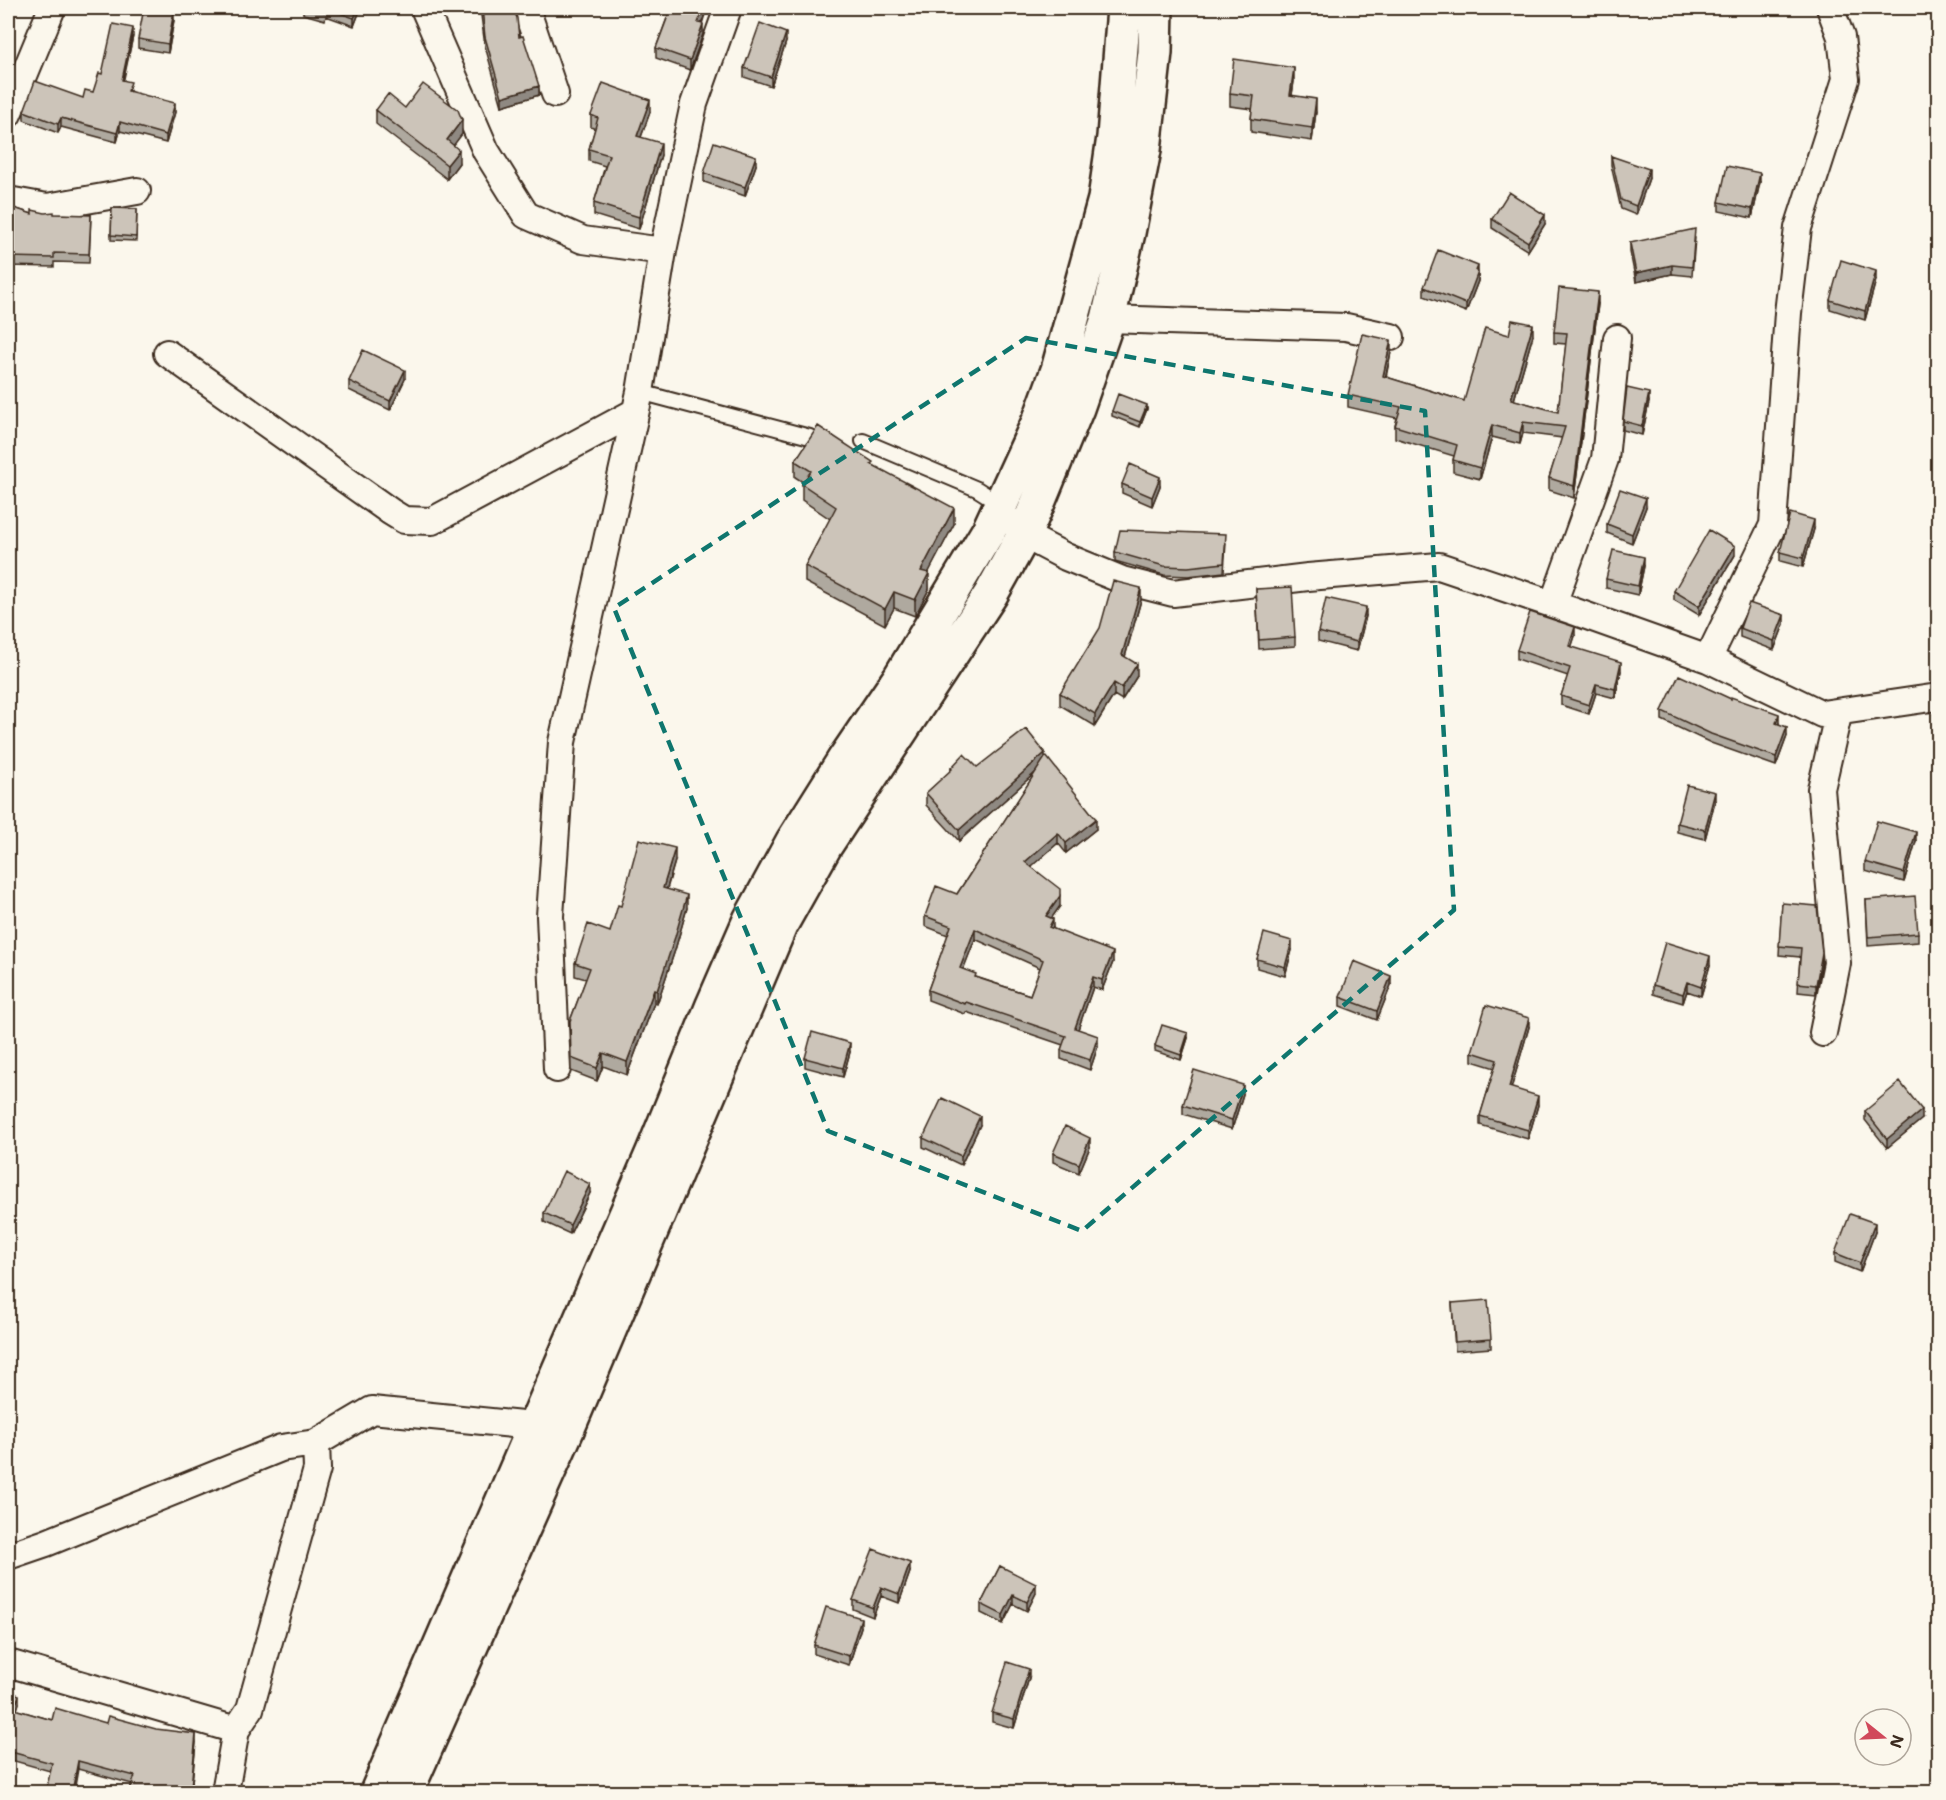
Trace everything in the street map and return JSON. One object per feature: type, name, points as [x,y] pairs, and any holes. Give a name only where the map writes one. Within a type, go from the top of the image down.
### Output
[{"type":"main road","points":[[377,1792],[750,920],[793,841],[937,618],[989,530],[1040,419],[1058,370],[1105,199],[1114,137],[1124,8]]},
{"type":"main road","points":[[406,1792],[567,1430],[780,926],[825,846],[964,638],[992,594],[1024,535],[1077,408],[1108,319],[1128,234],[1144,150],[1155,52],[1156,8]]},
{"type":"street","points":[[8,114],[52,8]]},
{"type":"street","points":[[424,8],[486,151],[526,215],[584,240],[663,251]]},
{"type":"street","points":[[526,8],[555,94]]},
{"type":"street","points":[[557,1069],[550,916],[562,742],[638,402],[663,251],[694,104],[728,8]]},
{"type":"street","points":[[1708,659],[1773,525],[1788,313],[1798,228],[1846,79],[1842,37],[1830,8]]},
{"type":"street","points":[[8,200],[47,207],[137,191]]},
{"type":"street","points":[[1108,319],[1346,327],[1391,337]]},
{"type":"street","points":[[1553,604],[1605,459],[1617,338]]},
{"type":"street","points":[[167,352],[404,520],[432,520],[638,402]]},
{"type":"street","points":[[1000,507],[1024,535],[1066,557],[1122,580],[1173,593],[1308,577],[1439,566],[1708,659],[1822,714],[1838,715],[1821,789],[1837,963],[1823,1033]]},
{"type":"street","points":[[1822,714],[1938,697]]},
{"type":"street","points":[[8,1556],[46,1543],[280,1448],[316,1443],[372,1410],[567,1430]]},
{"type":"street","points":[[225,1792],[236,1730],[250,1709],[317,1469],[316,1443]]},
{"type":"street","points":[[8,1663],[236,1730]]},
{"type":"lane","points":[[638,402],[810,437]]},
{"type":"lane","points":[[863,441],[977,489],[1000,507]]},
{"type":"highlighted area","points":[[1026,338],[1425,411],[1454,910],[1082,1231],[828,1131],[614,608]]},
{"type":"building","points":[[144,8],[174,11],[168,44],[138,39]]},
{"type":"building","points":[[310,8],[326,8],[325,12]]},
{"type":"building","points":[[326,8],[358,8],[354,18]]},
{"type":"building","points":[[482,8],[513,8],[517,18],[519,37],[523,36],[539,86],[502,97],[485,37]]},
{"type":"building","points":[[671,8],[704,8],[698,23],[703,24],[690,60],[656,48]]},
{"type":"building","points":[[760,23],[786,33],[771,77],[744,68]]},
{"type":"building","points":[[113,24],[133,28],[122,80],[131,82],[128,91],[175,103],[166,135],[120,122],[117,133],[61,118],[58,124],[24,111],[35,81],[83,98],[85,90],[93,92],[99,73],[102,74]]},
{"type":"building","points":[[1234,59],[1294,68],[1290,95],[1316,99],[1312,128],[1251,119],[1254,96],[1230,93]]},
{"type":"building","points":[[603,83],[650,100],[637,136],[661,143],[639,217],[594,203],[609,155],[589,149],[598,118],[591,115]]},
{"type":"building","points":[[423,84],[458,110],[462,120],[447,140],[459,150],[447,165],[376,110],[388,94],[405,108]]},
{"type":"building","points":[[714,142],[756,156],[745,187],[704,173]]},
{"type":"building","points":[[1611,156],[1649,169],[1636,206],[1621,200]]},
{"type":"building","points":[[1727,166],[1760,173],[1752,209],[1719,202]]},
{"type":"building","points":[[1509,192],[1545,215],[1528,242],[1492,219]]},
{"type":"building","points":[[8,206],[32,214],[32,210],[45,213],[54,212],[54,214],[91,215],[89,254],[54,253],[54,258],[8,257]]},
{"type":"building","points":[[112,208],[137,209],[136,237],[111,235]]},
{"type":"building","points":[[1695,229],[1692,267],[1672,265],[1636,273],[1630,243]]},
{"type":"building","points":[[1438,250],[1478,266],[1476,271],[1478,272],[1466,304],[1424,287]]},
{"type":"building","points":[[1841,260],[1876,271],[1865,311],[1830,300]]},
{"type":"building","points":[[1559,288],[1598,292],[1574,486],[1549,478],[1565,427],[1523,422],[1520,433],[1492,425],[1480,468],[1453,460],[1457,445],[1395,426],[1401,407],[1348,395],[1362,334],[1391,340],[1383,376],[1464,401],[1485,328],[1509,335],[1512,320],[1533,324],[1511,399],[1558,412],[1567,333],[1554,332]]},
{"type":"building","points":[[363,350],[405,370],[390,401],[349,381]]},
{"type":"building","points":[[1627,388],[1649,393],[1642,426],[1623,421]]},
{"type":"building","points":[[1118,394],[1147,405],[1140,422],[1112,411]]},
{"type":"building","points":[[818,426],[873,462],[871,464],[954,508],[921,571],[929,573],[915,600],[894,592],[885,609],[805,566],[836,507],[802,484],[811,471],[795,461]]},
{"type":"building","points":[[1130,464],[1160,477],[1152,497],[1122,484]]},
{"type":"building","points":[[1620,489],[1646,498],[1632,534],[1607,524]]},
{"type":"building","points":[[1790,513],[1814,520],[1803,558],[1780,552]]},
{"type":"building","points":[[1120,530],[1226,534],[1224,563],[1188,567],[1164,566],[1115,552]]},
{"type":"building","points":[[1709,530],[1735,546],[1699,606],[1674,591]]},
{"type":"building","points":[[1613,550],[1644,557],[1638,586],[1606,579]]},
{"type":"building","points":[[1113,581],[1141,588],[1122,655],[1137,664],[1122,688],[1114,683],[1095,714],[1060,693],[1100,628]]},
{"type":"building","points":[[1292,587],[1295,637],[1259,640],[1256,589]]},
{"type":"building","points":[[1326,598],[1366,607],[1357,642],[1318,632]]},
{"type":"building","points":[[1749,603],[1784,615],[1774,641],[1740,628]]},
{"type":"building","points":[[1530,612],[1575,627],[1569,646],[1621,662],[1615,689],[1596,684],[1589,705],[1561,696],[1570,668],[1517,650]]},
{"type":"building","points":[[1679,675],[1731,699],[1731,697],[1779,714],[1776,723],[1787,727],[1776,757],[1711,734],[1662,711]]},
{"type":"building","points":[[1026,729],[1045,753],[959,830],[926,793],[952,769],[964,754],[977,767]]},
{"type":"building","points":[[1046,756],[1096,819],[1066,843],[1058,833],[1025,862],[1060,889],[1060,896],[1046,916],[1053,919],[1049,927],[1113,952],[1102,980],[1093,977],[1075,1028],[1098,1036],[1090,1060],[1061,1050],[1066,1036],[928,990],[951,926],[925,916],[936,886],[957,894]],"holes":[[[975,929],[1043,960],[1030,995],[975,977],[976,974],[960,968]]]},
{"type":"building","points":[[1687,785],[1715,792],[1705,830],[1677,823]]},
{"type":"building","points":[[1877,821],[1916,832],[1904,873],[1865,862]]},
{"type":"building","points":[[639,839],[675,848],[663,888],[687,895],[657,991],[654,990],[627,1062],[603,1053],[597,1068],[571,1058],[570,1021],[590,968],[575,963],[588,924],[610,932],[618,905],[621,906]]},
{"type":"building","points":[[1915,896],[1918,933],[1868,937],[1866,900]]},
{"type":"building","points":[[1782,903],[1817,906],[1822,953],[1816,985],[1798,983],[1801,948],[1779,946]]},
{"type":"building","points":[[1264,933],[1292,941],[1285,967],[1257,959]]},
{"type":"building","points":[[1665,942],[1710,956],[1701,987],[1687,982],[1683,994],[1653,985]]},
{"type":"building","points":[[1354,961],[1391,976],[1377,1011],[1340,997]]},
{"type":"building","points":[[1486,1005],[1529,1018],[1509,1087],[1538,1096],[1528,1130],[1480,1116],[1497,1060],[1472,1052]]},
{"type":"building","points":[[1162,1025],[1188,1033],[1181,1055],[1155,1046]]},
{"type":"building","points":[[812,1032],[850,1043],[843,1068],[805,1058]]},
{"type":"building","points":[[1938,1059],[1938,1072],[1932,1067]]},
{"type":"building","points":[[1194,1070],[1243,1085],[1232,1120],[1183,1105]]},
{"type":"building","points":[[1900,1082],[1922,1110],[1887,1139],[1865,1111]]},
{"type":"building","points":[[942,1098],[980,1116],[961,1156],[923,1138]]},
{"type":"building","points":[[1065,1126],[1090,1138],[1079,1164],[1053,1153]]},
{"type":"building","points":[[564,1171],[590,1184],[570,1225],[544,1213]]},
{"type":"building","points":[[1850,1214],[1875,1223],[1860,1263],[1835,1253]]},
{"type":"building","points":[[1488,1300],[1491,1339],[1455,1342],[1452,1303]]},
{"type":"building","points":[[873,1549],[910,1563],[899,1594],[881,1587],[873,1608],[853,1600]]},
{"type":"building","points":[[1000,1566],[1036,1584],[1027,1602],[1013,1595],[1003,1615],[981,1604]]},
{"type":"building","points":[[826,1607],[861,1618],[849,1656],[814,1645]]},
{"type":"building","points":[[1007,1662],[1029,1669],[1014,1719],[992,1713]]},
{"type":"building","points":[[8,1691],[19,1695],[14,1709],[52,1720],[55,1708],[106,1723],[108,1716],[156,1729],[196,1734],[191,1788],[181,1787],[179,1792],[129,1792],[135,1776],[78,1761],[72,1792],[46,1792],[52,1763],[11,1752],[8,1785]]}]
